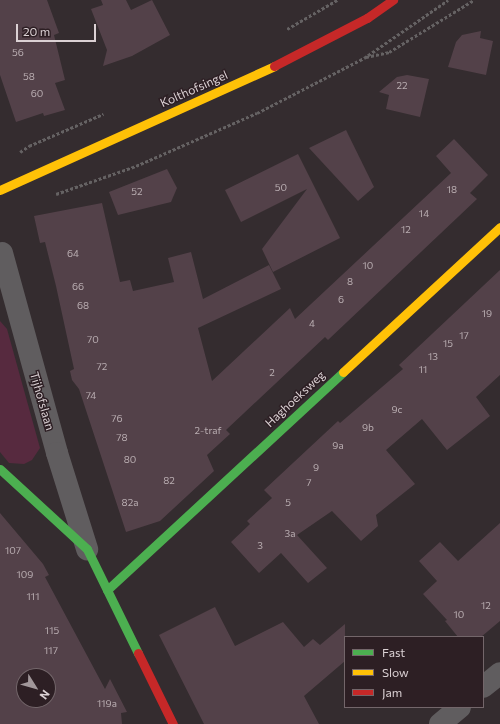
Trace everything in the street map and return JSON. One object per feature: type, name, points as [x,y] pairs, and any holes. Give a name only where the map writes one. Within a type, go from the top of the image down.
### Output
[{"type":"street","name":"Kolthofsingel","points":[[0,190],[264,71],[367,18],[393,0]]},
{"type":"street","name":"Haghoeksweg","points":[[107,590],[500,227]]},
{"type":"street","name":"Tijhofslaan","points":[[2,253],[57,453],[86,549],[173,724]]},
{"type":"street","name":"Tijhofslaan","points":[[0,469],[86,549]]},
{"type":"street","points":[[484,686],[500,673]]},
{"type":"street","points":[[440,724],[459,708]]},
{"type":"path","points":[[281,32],[337,0]]},
{"type":"path","points":[[54,195],[193,143],[364,58],[448,0]]},
{"type":"path","points":[[364,58],[389,52],[474,0]]},
{"type":"path","points":[[17,155],[29,146],[106,113]]},
{"type":"shaded area","points":[[0,321],[7,329],[40,448],[32,460],[24,464],[9,463],[0,452]]},
{"type":"building","points":[[0,0],[47,0],[59,33],[54,35],[65,80],[55,83],[65,110],[44,116],[43,113],[16,122],[0,75]]},
{"type":"building","points":[[101,0],[126,0],[131,10],[152,0],[170,35],[132,56],[103,66],[107,50],[91,9],[103,5]]},
{"type":"building","points":[[481,31],[480,38],[493,41],[486,75],[448,67],[456,42],[462,35]]},
{"type":"building","points":[[407,75],[429,79],[420,117],[386,109],[389,95],[379,92],[397,77]]},
{"type":"building","points":[[346,130],[374,187],[358,201],[309,148]]},
{"type":"building","points":[[454,139],[488,175],[470,193],[477,199],[328,340],[325,337],[226,430],[230,434],[207,455],[214,471],[160,521],[126,532],[79,389],[72,380],[70,371],[74,369],[56,286],[45,242],[40,243],[34,216],[102,203],[120,282],[130,280],[133,291],[174,282],[168,258],[191,252],[203,299],[269,265],[281,289],[198,328],[212,381],[290,308],[295,319],[451,173],[436,156]]},
{"type":"building","points":[[298,154],[340,238],[273,272],[262,249],[307,189],[241,222],[225,190]]},
{"type":"building","points":[[167,169],[177,188],[171,202],[118,215],[109,192]]},
{"type":"building","points":[[500,270],[500,375],[476,397],[490,416],[447,450],[422,419],[386,450],[415,484],[376,515],[378,526],[361,541],[332,511],[297,535],[327,568],[308,583],[281,553],[259,573],[231,542],[250,524],[247,521],[272,498],[264,490],[338,421],[340,423],[403,369],[399,365]]},
{"type":"building","points":[[0,513],[43,564],[49,575],[45,577],[105,689],[110,679],[127,712],[121,713],[122,724],[0,724]]},
{"type":"building","points":[[500,523],[500,621],[482,636],[457,636],[445,621],[447,620],[423,594],[437,581],[419,561],[440,542],[458,561]]},
{"type":"building","points":[[215,607],[235,646],[283,622],[304,647],[313,639],[320,645],[345,624],[344,662],[304,696],[319,724],[204,724],[159,635]]},
{"type":"traffic: fast","points":[[107,590],[343,372]]},
{"type":"traffic: fast","points":[[0,469],[87,549],[138,653]]},
{"type":"traffic: slow","points":[[0,190],[274,66]]},
{"type":"traffic: slow","points":[[343,372],[500,227]]},
{"type":"traffic: jam","points":[[274,66],[367,18],[393,0]]},
{"type":"traffic: jam","points":[[138,653],[173,724]]}]
